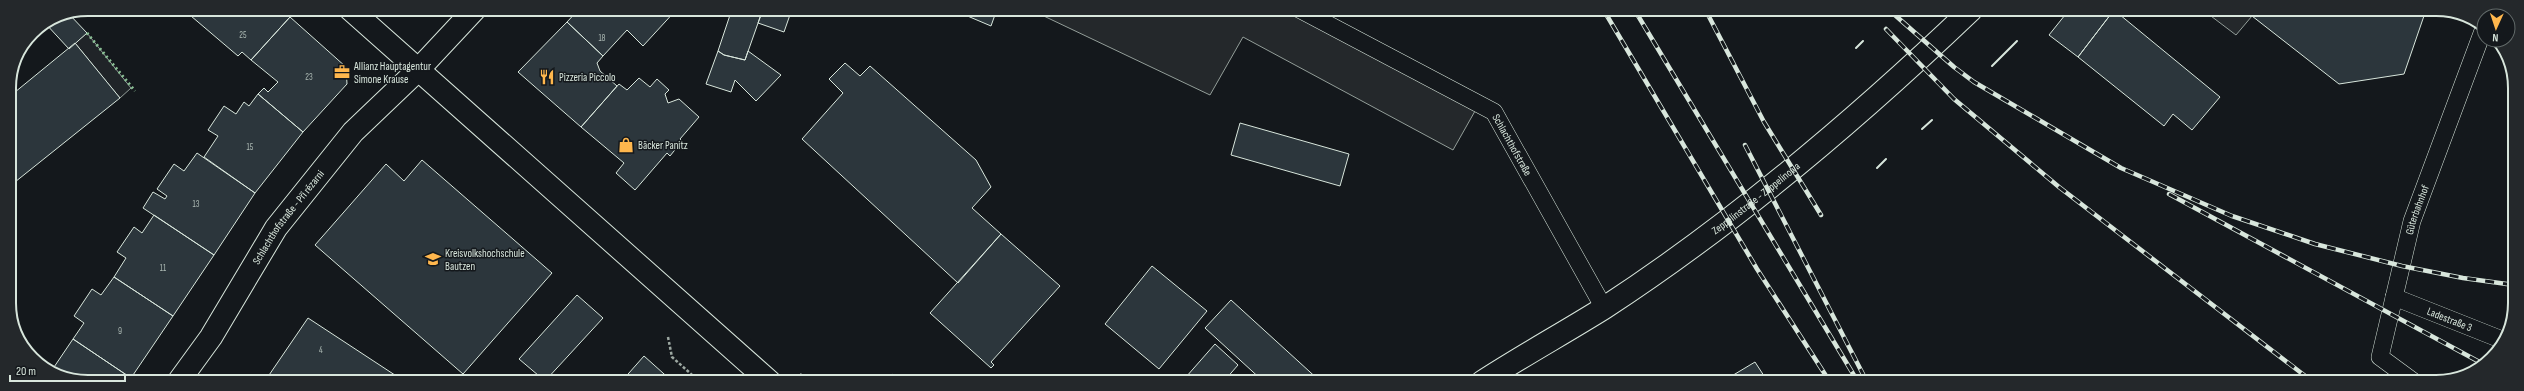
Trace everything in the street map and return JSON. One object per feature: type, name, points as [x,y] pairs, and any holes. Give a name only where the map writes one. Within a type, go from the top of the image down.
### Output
[{"type":"street","points":[[358,16],[762,375]]},
{"type":"street","points":[[418,70],[468,16]]},
{"type":"street","name":"Zeppelinstraße - Zeppelinowa","points":[[1493,375],[1604,308],[1708,234],[1851,121],[1965,16]]},
{"type":"street","name":"Schlachthofstraße - Při rězarni","points":[[183,375],[211,337],[276,228],[353,132],[418,70]]},
{"type":"lane","name":"Schlachthofstraße","points":[[1312,16],[1494,112],[1604,308]]},
{"type":"lane","name":"Güterbahnhof","points":[[2404,375],[2380,357],[2412,221],[2477,48]]},
{"type":"lane","name":"Ladestraße 3","points":[[2394,297],[2498,338]]},
{"type":"path","points":[[668,337],[672,357],[692,375]]},
{"type":"shaded area","points":[[1044,16],[1312,16],[1479,104],[1453,150],[1243,37],[1210,95]]},
{"type":"shaded area","points":[[2211,16],[2252,16],[2236,35]]},
{"type":"shaded area","points":[[87,33],[131,88],[120,98],[75,43]]},
{"type":"building","points":[[191,16],[290,17],[251,60],[242,52],[238,56]]},
{"type":"building","points":[[573,16],[671,16],[643,46],[627,30],[603,56],[567,22]]},
{"type":"building","points":[[730,16],[761,16],[745,60],[724,55],[718,51]]},
{"type":"building","points":[[760,16],[790,16],[784,32],[758,23]]},
{"type":"building","points":[[967,16],[995,16],[991,26]]},
{"type":"building","points":[[2064,16],[2109,16],[2078,57],[2049,35]]},
{"type":"building","points":[[2109,16],[2121,16],[2220,97],[2192,130],[2173,114],[2164,126],[2078,57]]},
{"type":"building","points":[[2252,16],[2424,16],[2404,74],[2339,84]]},
{"type":"building","points":[[290,17],[346,67],[347,84],[303,132],[258,94],[264,88],[268,92],[278,82],[251,60]]},
{"type":"building","points":[[72,18],[87,33],[69,49],[49,27],[60,21]]},
{"type":"building","points":[[567,22],[603,56],[597,63],[600,71],[617,86],[581,127],[518,72]]},
{"type":"building","points":[[75,43],[120,98],[16,181],[16,91]]},
{"type":"building","points":[[718,51],[724,55],[745,60],[748,51],[781,75],[756,101],[735,80],[731,92],[706,84]]},
{"type":"building","points":[[845,63],[860,76],[870,66],[976,160],[991,187],[972,208],[1001,234],[958,283],[802,139],[843,93],[829,79]]},
{"type":"building","points":[[639,78],[650,87],[657,79],[669,90],[665,94],[668,103],[679,99],[699,117],[680,139],[682,141],[670,156],[667,153],[635,190],[616,173],[624,163],[581,127],[619,84],[627,90]]},
{"type":"building","points":[[258,94],[303,132],[255,193],[204,157],[218,136],[208,130],[224,106],[236,114],[244,102],[249,106]]},
{"type":"building","points":[[1240,123],[1349,154],[1340,186],[1231,155]]},
{"type":"building","points":[[197,153],[255,193],[214,255],[143,208],[153,192],[165,199],[167,196],[157,189],[174,164],[184,171]]},
{"type":"building","name":"Kreisvolkshochschule Bautzen","points":[[422,160],[552,273],[463,374],[315,245],[386,164],[404,181]]},
{"type":"building","points":[[154,215],[214,255],[173,316],[114,277],[126,258],[117,252],[134,227],[142,233]]},
{"type":"building","points":[[1001,234],[1060,286],[991,362],[994,365],[991,368],[930,313]]},
{"type":"building","points":[[1152,266],[1207,311],[1159,369],[1105,324]]},
{"type":"building","points":[[114,277],[173,316],[133,375],[127,375],[73,339],[84,323],[74,316],[92,289],[101,295]]},
{"type":"building","points":[[577,295],[603,318],[551,375],[538,375],[519,359]]},
{"type":"building","points":[[1231,300],[1313,375],[1256,375],[1205,328]]},
{"type":"building","points":[[308,318],[395,375],[269,375]]},
{"type":"building","points":[[73,339],[127,375],[88,375],[69,373],[54,366]]},
{"type":"building","points":[[1215,344],[1238,365],[1229,375],[1188,375]]},
{"type":"building","points":[[644,356],[665,375],[627,375]]},
{"type":"building","points":[[1755,362],[1763,375],[1733,375]]},
{"type":"railway","points":[[1607,16],[1757,269],[1825,375]]},
{"type":"railway","points":[[1638,16],[1854,375]]},
{"type":"railway","points":[[1709,16],[1764,122],[1821,215]]},
{"type":"railway","points":[[1896,16],[1954,67],[1974,82],[2121,168],[2232,216],[2315,244],[2402,266],[2463,278],[2508,284]]},
{"type":"railway","points":[[1886,29],[1954,99],[2059,187],[2304,375]]},
{"type":"railway","points":[[1745,145],[1863,375]]},
{"type":"railway","points":[[2169,194],[2478,361]]},
{"type":"hedge","points":[[87,33],[135,91]]},
{"type":"wall","points":[[1856,48],[1863,41]]},
{"type":"wall","points":[[1992,66],[2017,41]]},
{"type":"wall","points":[[1922,129],[1932,120]]},
{"type":"wall","points":[[1877,168],[1886,159]]},
{"type":"place","name":"Allianz Hauptagentur Simone Krause","points":[[342,72]]},
{"type":"place","name":"Pizzeria Piccolo","points":[[547,77]]},
{"type":"place","name":"Bäcker Panitz","points":[[626,145]]},
{"type":"place","name":"Kreisvolkshochschule Bautzen","points":[[433,259]]}]
